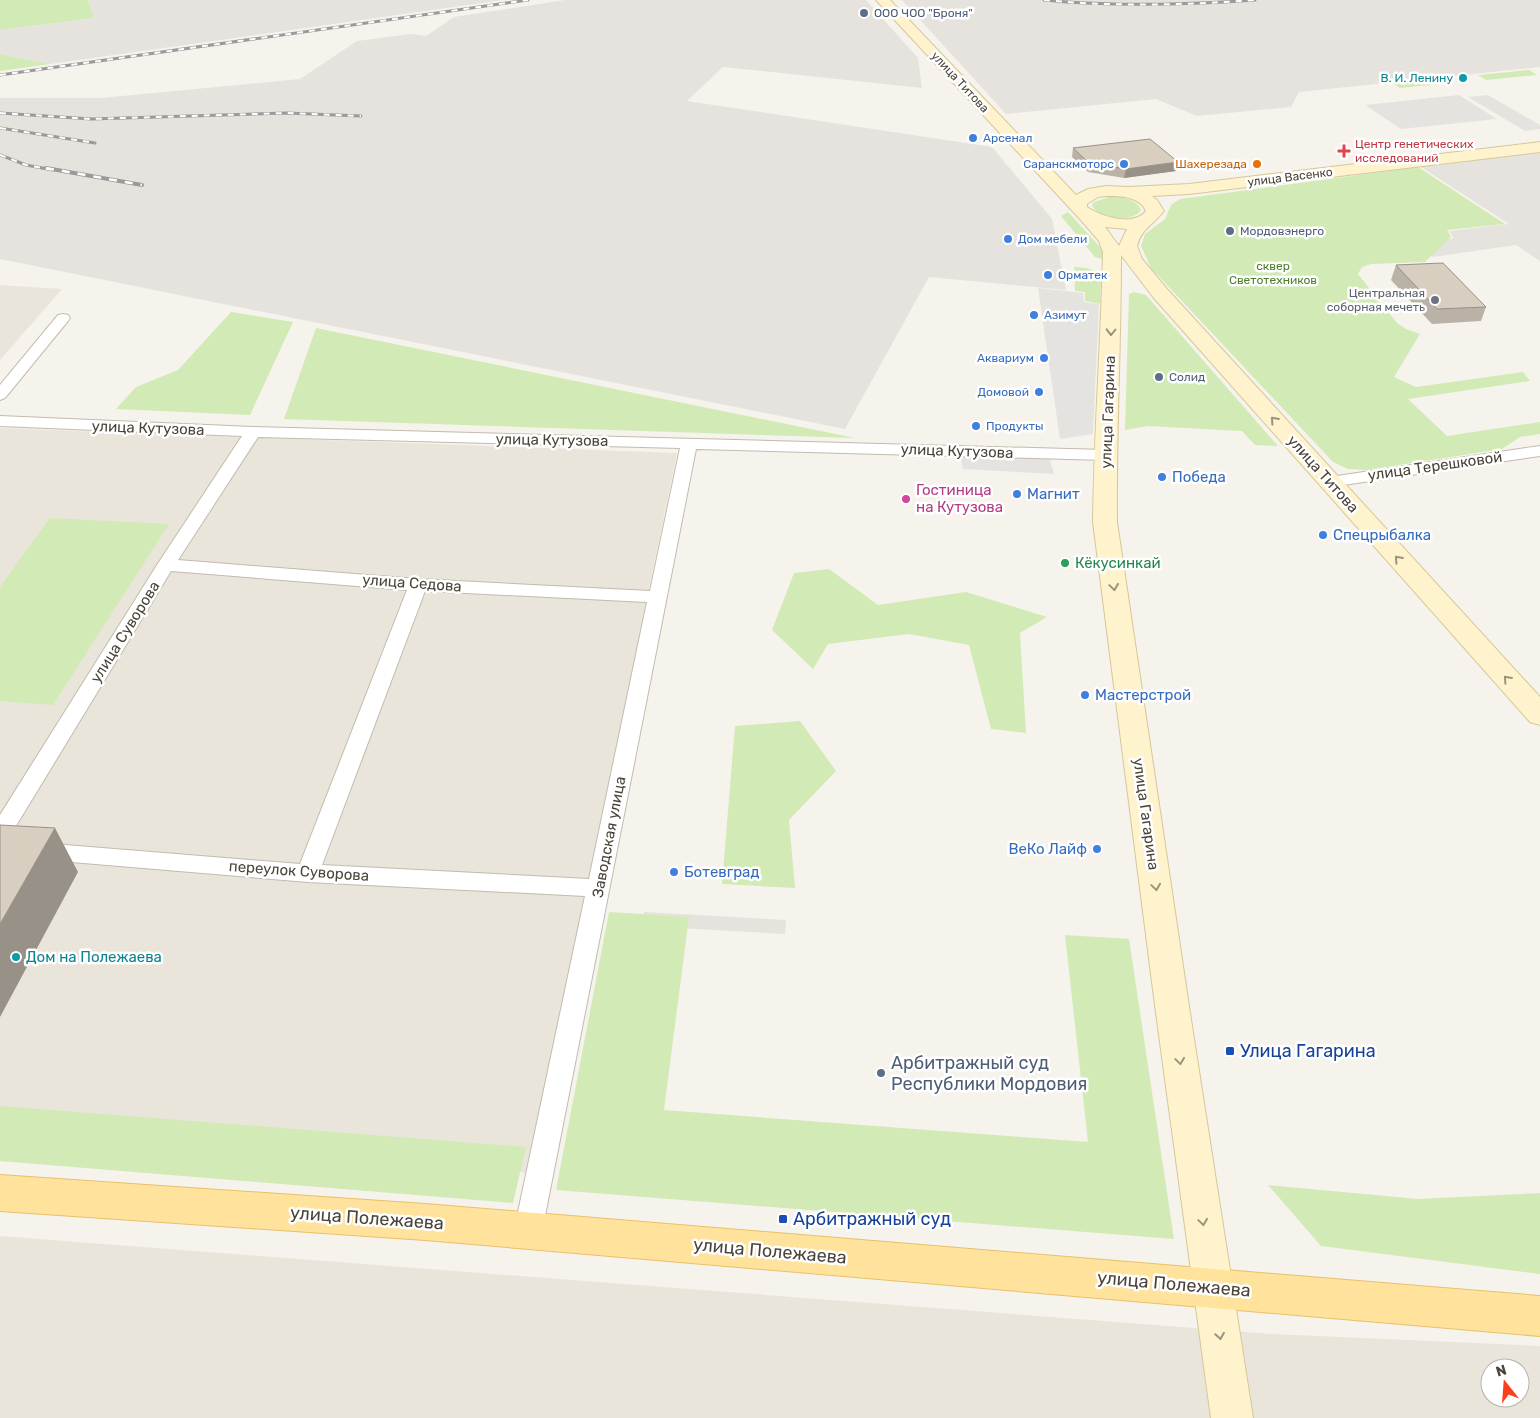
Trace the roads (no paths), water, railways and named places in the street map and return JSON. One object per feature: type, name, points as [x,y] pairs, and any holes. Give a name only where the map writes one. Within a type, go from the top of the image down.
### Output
[{"type":"main road","name":"улица Титова","points":[[883,0],[1083,212]]},
{"type":"main road","name":"улица Васенко","points":[[1124,192],[1189,189],[1540,147]]},
{"type":"main road","points":[[1047,175],[1071,184],[1102,191],[1124,192],[1145,198],[1155,207]]},
{"type":"main road","name":"улица Васенко","points":[[1141,222],[1153,216],[1155,207],[1167,198],[1189,189]]},
{"type":"main road","points":[[1102,191],[1085,195],[1078,203],[1083,212],[1101,221],[1118,224],[1141,222]]},
{"type":"main road","name":"улица Гагарина","points":[[1083,212],[1107,240],[1112,252],[1111,333],[1105,455],[1106,522],[1212,1287],[1232,1418]]},
{"type":"main road","points":[[1111,266],[1141,222]]},
{"type":"main road","name":"улица Титова","points":[[1129,241],[1128,250],[1133,259],[1166,300],[1540,715]]},
{"type":"main road","name":"улица Титова","points":[[1110,295],[1120,289],[1131,287],[1142,289],[1166,300]]},
{"type":"main road","name":"улица Полежаева","points":[[0,1193],[528,1231],[1540,1316]]},
{"type":"street","points":[[0,395],[63,318]]},
{"type":"street","name":"улица Кутузова","points":[[0,421],[253,432],[1105,455]]},
{"type":"street","name":"улица Суворова","points":[[0,833],[166,566],[253,432]]},
{"type":"street","name":"Заводская улица","points":[[528,1231],[689,443]]},
{"type":"street","name":"улица Терешковой","points":[[1330,482],[1540,451]]},
{"type":"street","name":"улица Седова","points":[[166,566],[418,584],[658,597]]},
{"type":"street","points":[[308,873],[418,584]]},
{"type":"street","name":"переулок Суворова","points":[[0,848],[308,873],[599,888]]},
{"type":"railway","points":[[0,75],[528,0]]},
{"type":"railway","points":[[1044,0],[1097,4],[1202,3],[1255,0]]},
{"type":"railway","points":[[0,113],[91,119],[287,113],[361,116]]},
{"type":"railway","points":[[0,128],[95,143]]},
{"type":"railway","points":[[0,155],[26,165],[53,170]]},
{"type":"railway","points":[[46,168],[142,185]]},
{"type":"place","name":"ООО ЧОО \"Броня\"","points":[[864,13]]},
{"type":"place","name":"В. И. Ленину","points":[[1463,78]]},
{"type":"place","name":"Арсенал","points":[[973,138]]},
{"type":"place","name":"Центр генетических исследований","points":[[1344,151]]},
{"type":"place","name":"Саранскмоторс","points":[[1124,164]]},
{"type":"place","name":"Шахерезада","points":[[1257,164]]},
{"type":"place","name":"Мордовэнерго","points":[[1230,231]]},
{"type":"place","name":"Дом мебели","points":[[1008,239]]},
{"type":"place","name":"Орматек","points":[[1048,275]]},
{"type":"place","name":"Центральная соборная мечеть","points":[[1435,300]]},
{"type":"place","name":"Азимут","points":[[1034,315]]},
{"type":"place","name":"Аквариум","points":[[1044,358]]},
{"type":"place","name":"Солид","points":[[1159,377]]},
{"type":"place","name":"Домовой","points":[[1039,392]]},
{"type":"place","name":"Продукты","points":[[976,426]]},
{"type":"place","name":"Победа","points":[[1162,477]]},
{"type":"place","name":"Магнит","points":[[1017,494]]},
{"type":"place","name":"Гостиница на Кутузова","points":[[906,499]]},
{"type":"place","name":"Спецрыбалка","points":[[1323,535]]},
{"type":"place","name":"Кёкусинкай","points":[[1065,563]]},
{"type":"place","name":"Мастерстрой","points":[[1085,695]]},
{"type":"place","name":"ВеКо Лайф","points":[[1097,849]]},
{"type":"place","name":"Ботевград","points":[[674,872]]},
{"type":"place","name":"Дом на Полежаева","points":[[16,957]]},
{"type":"place","name":"Улица Гагарина","points":[[1230,1051]]},
{"type":"place","name":"Арбитражный суд Республики Мордовия","points":[[881,1073]]},
{"type":"place","name":"Арбитражный суд","points":[[783,1219]]},
{"type":"park label","name":"сквер Светотехников","points":[[1273,273]]}]
